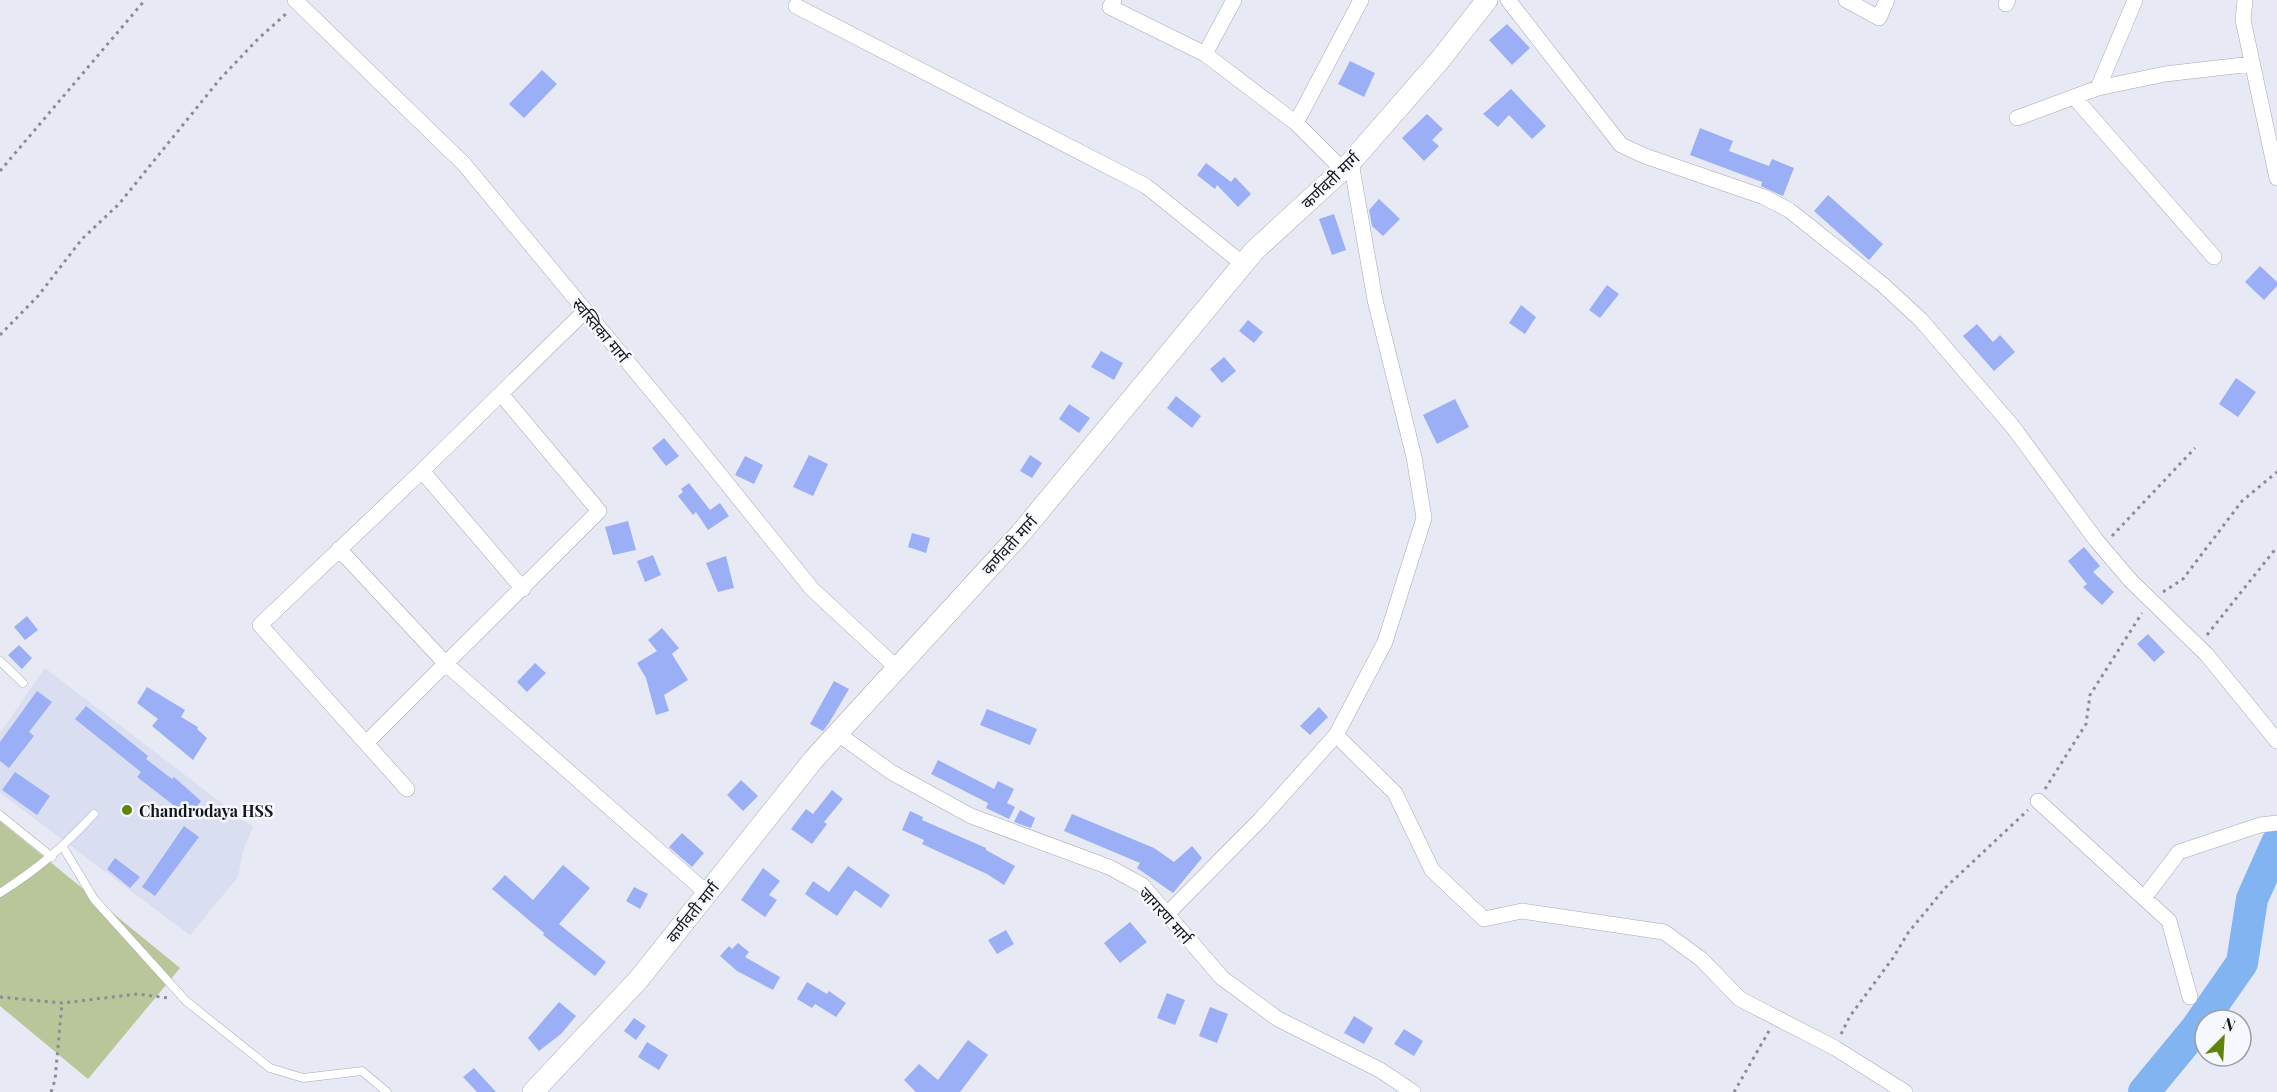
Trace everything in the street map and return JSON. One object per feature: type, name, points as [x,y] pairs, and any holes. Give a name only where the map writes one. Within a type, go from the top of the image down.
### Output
[{"type":"main road","name":"कर्णवती मार्ग","points":[[533,1092],[639,979],[814,759],[1021,533],[1254,251],[1347,166],[1439,61],[1487,0]]},
{"type":"street","points":[[1114,0],[1110,7],[1205,54],[1296,123],[1347,166],[1375,300],[1414,457],[1425,518],[1384,642],[1336,735],[1260,820],[1167,914]]},
{"type":"street","points":[[1205,54],[1234,0]]},
{"type":"street","points":[[1296,123],[1361,0]]},
{"type":"street","points":[[1508,0],[1621,145],[1645,156],[1764,197],[1789,210],[1882,284],[1921,320],[2013,427],[2101,547],[2198,647],[2277,741]]},
{"type":"street","points":[[1846,0],[1879,18],[1887,0]]},
{"type":"street","points":[[2098,88],[2135,0]]},
{"type":"street","points":[[2244,0],[2243,20],[2277,178]]},
{"type":"street","name":"स्वस्तिका मार्ग","points":[[297,2],[464,164],[812,589],[897,668]]},
{"type":"street","points":[[796,6],[1146,186],[1243,264]]},
{"type":"street","points":[[2018,118],[2098,88],[2164,74],[2252,64]]},
{"type":"street","points":[[2074,97],[2214,257]]},
{"type":"street","points":[[407,789],[260,625],[422,471],[585,311]]},
{"type":"street","points":[[367,742],[524,589],[599,511],[501,394]]},
{"type":"street","points":[[422,471],[524,589]]},
{"type":"street","points":[[339,549],[446,664],[707,893]]},
{"type":"street","name":"जागरण मार्ग","points":[[837,733],[891,772],[971,816],[1109,867],[1142,885],[1222,978],[1278,1019],[1380,1070],[1413,1092]]},
{"type":"street","points":[[1336,735],[1395,793],[1432,870],[1484,919],[1522,912],[1664,932],[1701,959],[1740,999],[1834,1048],[1905,1092]]},
{"type":"street","points":[[2038,801],[2169,921],[2190,997]]},
{"type":"street","points":[[2144,898],[2180,852],[2260,825],[2277,823]]},
{"type":"lane","points":[[0,661],[23,683]]},
{"type":"lane","points":[[0,893],[34,871],[63,848],[94,814]]},
{"type":"lane","points":[[0,815],[52,857]]},
{"type":"lane","points":[[63,848],[94,899],[186,1001],[270,1068],[303,1078],[362,1071],[387,1092]]},
{"type":"path","points":[[0,171],[145,0]]},
{"type":"path","points":[[0,335],[38,296],[82,239],[119,204],[220,79],[297,2]]},
{"type":"path","points":[[2101,547],[2195,448]]},
{"type":"path","points":[[1834,1048],[1850,1016],[1893,958],[1908,933],[1945,888],[2038,801],[2086,724],[2090,695],[2151,600],[2183,579],[2242,501],[2277,472]]},
{"type":"path","points":[[2198,647],[2277,547]]},
{"type":"path","points":[[0,997],[62,1003],[138,994],[186,1001]]},
{"type":"path","points":[[51,1092],[55,1080],[62,1003]]},
{"type":"path","points":[[1734,1092],[1777,1018]]},
{"type":"shaded area","name":"Chandrodaya HSS","points":[[45,668],[253,827],[243,851],[238,877],[190,935],[0,793],[0,733]]},
{"type":"green space","points":[[0,821],[180,968],[88,1079],[0,1006]]},
{"type":"building","points":[[1507,24],[1530,48],[1512,65],[1489,40]]},
{"type":"building","points":[[1350,61],[1375,73],[1364,97],[1338,84]]},
{"type":"building","points":[[542,70],[557,84],[524,118],[509,104]]},
{"type":"building","points":[[1511,89],[1546,126],[1532,139],[1509,115],[1498,127],[1483,114]]},
{"type":"building","points":[[1427,114],[1443,129],[1432,140],[1439,146],[1424,161],[1402,138]]},
{"type":"building","points":[[1700,128],[1733,141],[1729,151],[1769,166],[1772,159],[1794,168],[1783,196],[1761,186],[1762,182],[1690,155]]},
{"type":"building","points":[[1206,163],[1231,182],[1235,177],[1251,194],[1238,207],[1217,185],[1215,189],[1197,175]]},
{"type":"building","points":[[1828,195],[1883,244],[1869,260],[1814,211]]},
{"type":"building","points":[[1379,199],[1400,219],[1383,236],[1372,226],[1369,210]]},
{"type":"building","points":[[1334,214],[1346,250],[1332,255],[1319,219]]},
{"type":"building","points":[[2260,266],[2277,282],[2277,286],[2264,300],[2245,282]]},
{"type":"building","points":[[1607,285],[1619,294],[1600,318],[1589,310]]},
{"type":"building","points":[[1521,305],[1536,317],[1525,334],[1509,323]]},
{"type":"building","points":[[1248,320],[1263,332],[1254,343],[1239,331]]},
{"type":"building","points":[[1977,324],[1993,342],[2000,335],[2015,352],[1994,371],[1963,336]]},
{"type":"building","points":[[1101,351],[1123,363],[1114,380],[1091,367]]},
{"type":"building","points":[[1224,357],[1236,371],[1222,383],[1210,369]]},
{"type":"building","points":[[2236,378],[2256,392],[2238,417],[2219,404]]},
{"type":"building","points":[[1176,396],[1201,416],[1192,428],[1167,408]]},
{"type":"building","points":[[1455,399],[1469,427],[1437,444],[1423,415]]},
{"type":"building","points":[[1069,404],[1090,418],[1079,433],[1059,419]]},
{"type":"building","points":[[664,438],[679,456],[666,466],[652,448]]},
{"type":"building","points":[[809,455],[828,464],[813,496],[793,487]]},
{"type":"building","points":[[1030,455],[1042,463],[1032,478],[1020,471]]},
{"type":"building","points":[[745,456],[763,465],[754,484],[735,475]]},
{"type":"building","points":[[689,483],[710,510],[720,503],[729,516],[708,530],[696,512],[693,515],[678,496],[683,492],[681,489]]},
{"type":"building","points":[[628,521],[636,550],[613,555],[605,527]]},
{"type":"building","points":[[912,533],[930,538],[926,553],[908,547]]},
{"type":"building","points":[[2084,547],[2100,566],[2093,572],[2114,592],[2102,605],[2083,587],[2087,584],[2068,561]]},
{"type":"building","points":[[653,555],[661,575],[645,582],[637,561]]},
{"type":"building","points":[[726,556],[734,588],[718,592],[706,563]]},
{"type":"building","points":[[27,616],[38,630],[25,640],[14,627]]},
{"type":"building","points":[[662,628],[679,648],[672,654],[688,680],[664,695],[669,711],[656,715],[646,678],[637,663],[657,651],[648,640]]},
{"type":"building","points":[[2148,634],[2165,652],[2154,662],[2137,644]]},
{"type":"building","points":[[19,645],[32,658],[22,669],[8,655]]},
{"type":"building","points":[[535,663],[546,673],[527,692],[517,682]]},
{"type":"building","points":[[834,681],[849,689],[823,731],[810,724]]},
{"type":"building","points":[[147,687],[185,710],[181,717],[198,727],[197,729],[207,738],[193,760],[152,726],[158,719],[137,703]]},
{"type":"building","points":[[37,691],[52,702],[29,732],[34,736],[9,768],[0,761],[0,742]]},
{"type":"building","points":[[86,706],[148,756],[146,759],[172,779],[174,777],[201,801],[189,817],[137,777],[141,772],[75,719]]},
{"type":"building","points":[[1319,707],[1328,717],[1310,735],[1300,726]]},
{"type":"building","points":[[987,709],[1037,729],[1030,745],[980,725]]},
{"type":"building","points":[[938,760],[994,789],[998,781],[1014,789],[1007,803],[1015,807],[1009,819],[986,808],[988,803],[931,774]]},
{"type":"building","points":[[15,772],[50,796],[37,815],[2,790]]},
{"type":"building","points":[[741,780],[758,796],[743,811],[727,795]]},
{"type":"building","points":[[832,790],[843,799],[824,822],[827,824],[812,844],[791,829],[806,809],[813,814]]},
{"type":"building","points":[[1020,810],[1035,818],[1031,828],[1014,822]]},
{"type":"building","points":[[910,811],[923,817],[922,820],[986,848],[1015,866],[1004,885],[987,874],[922,844],[924,840],[902,830]]},
{"type":"building","points":[[1072,814],[1154,848],[1174,862],[1192,846],[1202,858],[1173,893],[1137,868],[1140,863],[1064,831]]},
{"type":"building","points":[[184,826],[199,837],[155,896],[142,887]]},
{"type":"building","points":[[682,833],[704,853],[692,867],[669,847]]},
{"type":"building","points":[[115,858],[140,877],[130,888],[107,869]]},
{"type":"building","points":[[563,865],[590,888],[559,924],[606,962],[595,976],[543,935],[544,933],[492,889],[505,875],[533,900]]},
{"type":"building","points":[[848,866],[890,895],[881,908],[855,890],[837,916],[805,894],[813,881],[829,892]]},
{"type":"building","points":[[763,868],[780,881],[769,895],[777,900],[765,917],[741,900]]},
{"type":"building","points":[[634,887],[648,894],[640,909],[626,901]]},
{"type":"building","points":[[1130,922],[1147,942],[1120,963],[1104,943]]},
{"type":"building","points":[[1006,930],[1014,944],[997,954],[988,940]]},
{"type":"building","points":[[738,943],[749,952],[745,957],[780,977],[773,990],[737,971],[720,956],[729,946],[732,949]]},
{"type":"building","points":[[807,982],[827,994],[829,991],[846,1003],[836,1017],[815,1004],[812,1008],[797,999]]},
{"type":"building","points":[[1167,993],[1185,1000],[1175,1025],[1157,1018]]},
{"type":"building","points":[[559,1002],[576,1016],[561,1034],[539,1051],[528,1038]]},
{"type":"building","points":[[1210,1007],[1228,1014],[1217,1043],[1199,1036]]},
{"type":"building","points":[[1354,1016],[1373,1028],[1364,1044],[1344,1033]]},
{"type":"building","points":[[634,1018],[646,1026],[636,1040],[624,1031]]},
{"type":"building","points":[[1404,1029],[1423,1041],[1414,1056],[1394,1044]]},
{"type":"building","points":[[968,1040],[988,1055],[960,1092],[916,1092],[904,1080],[919,1064],[938,1080]]},
{"type":"building","points":[[647,1042],[668,1055],[659,1070],[638,1057]]},
{"type":"building","points":[[474,1068],[496,1092],[477,1092],[463,1077]]},
{"type":"waterway","points":[[2144,1092],[2196,1029],[2242,963],[2252,899],[2277,843]]},
{"type":"place","name":"Chandrodaya HSS","points":[[127,810]]}]
